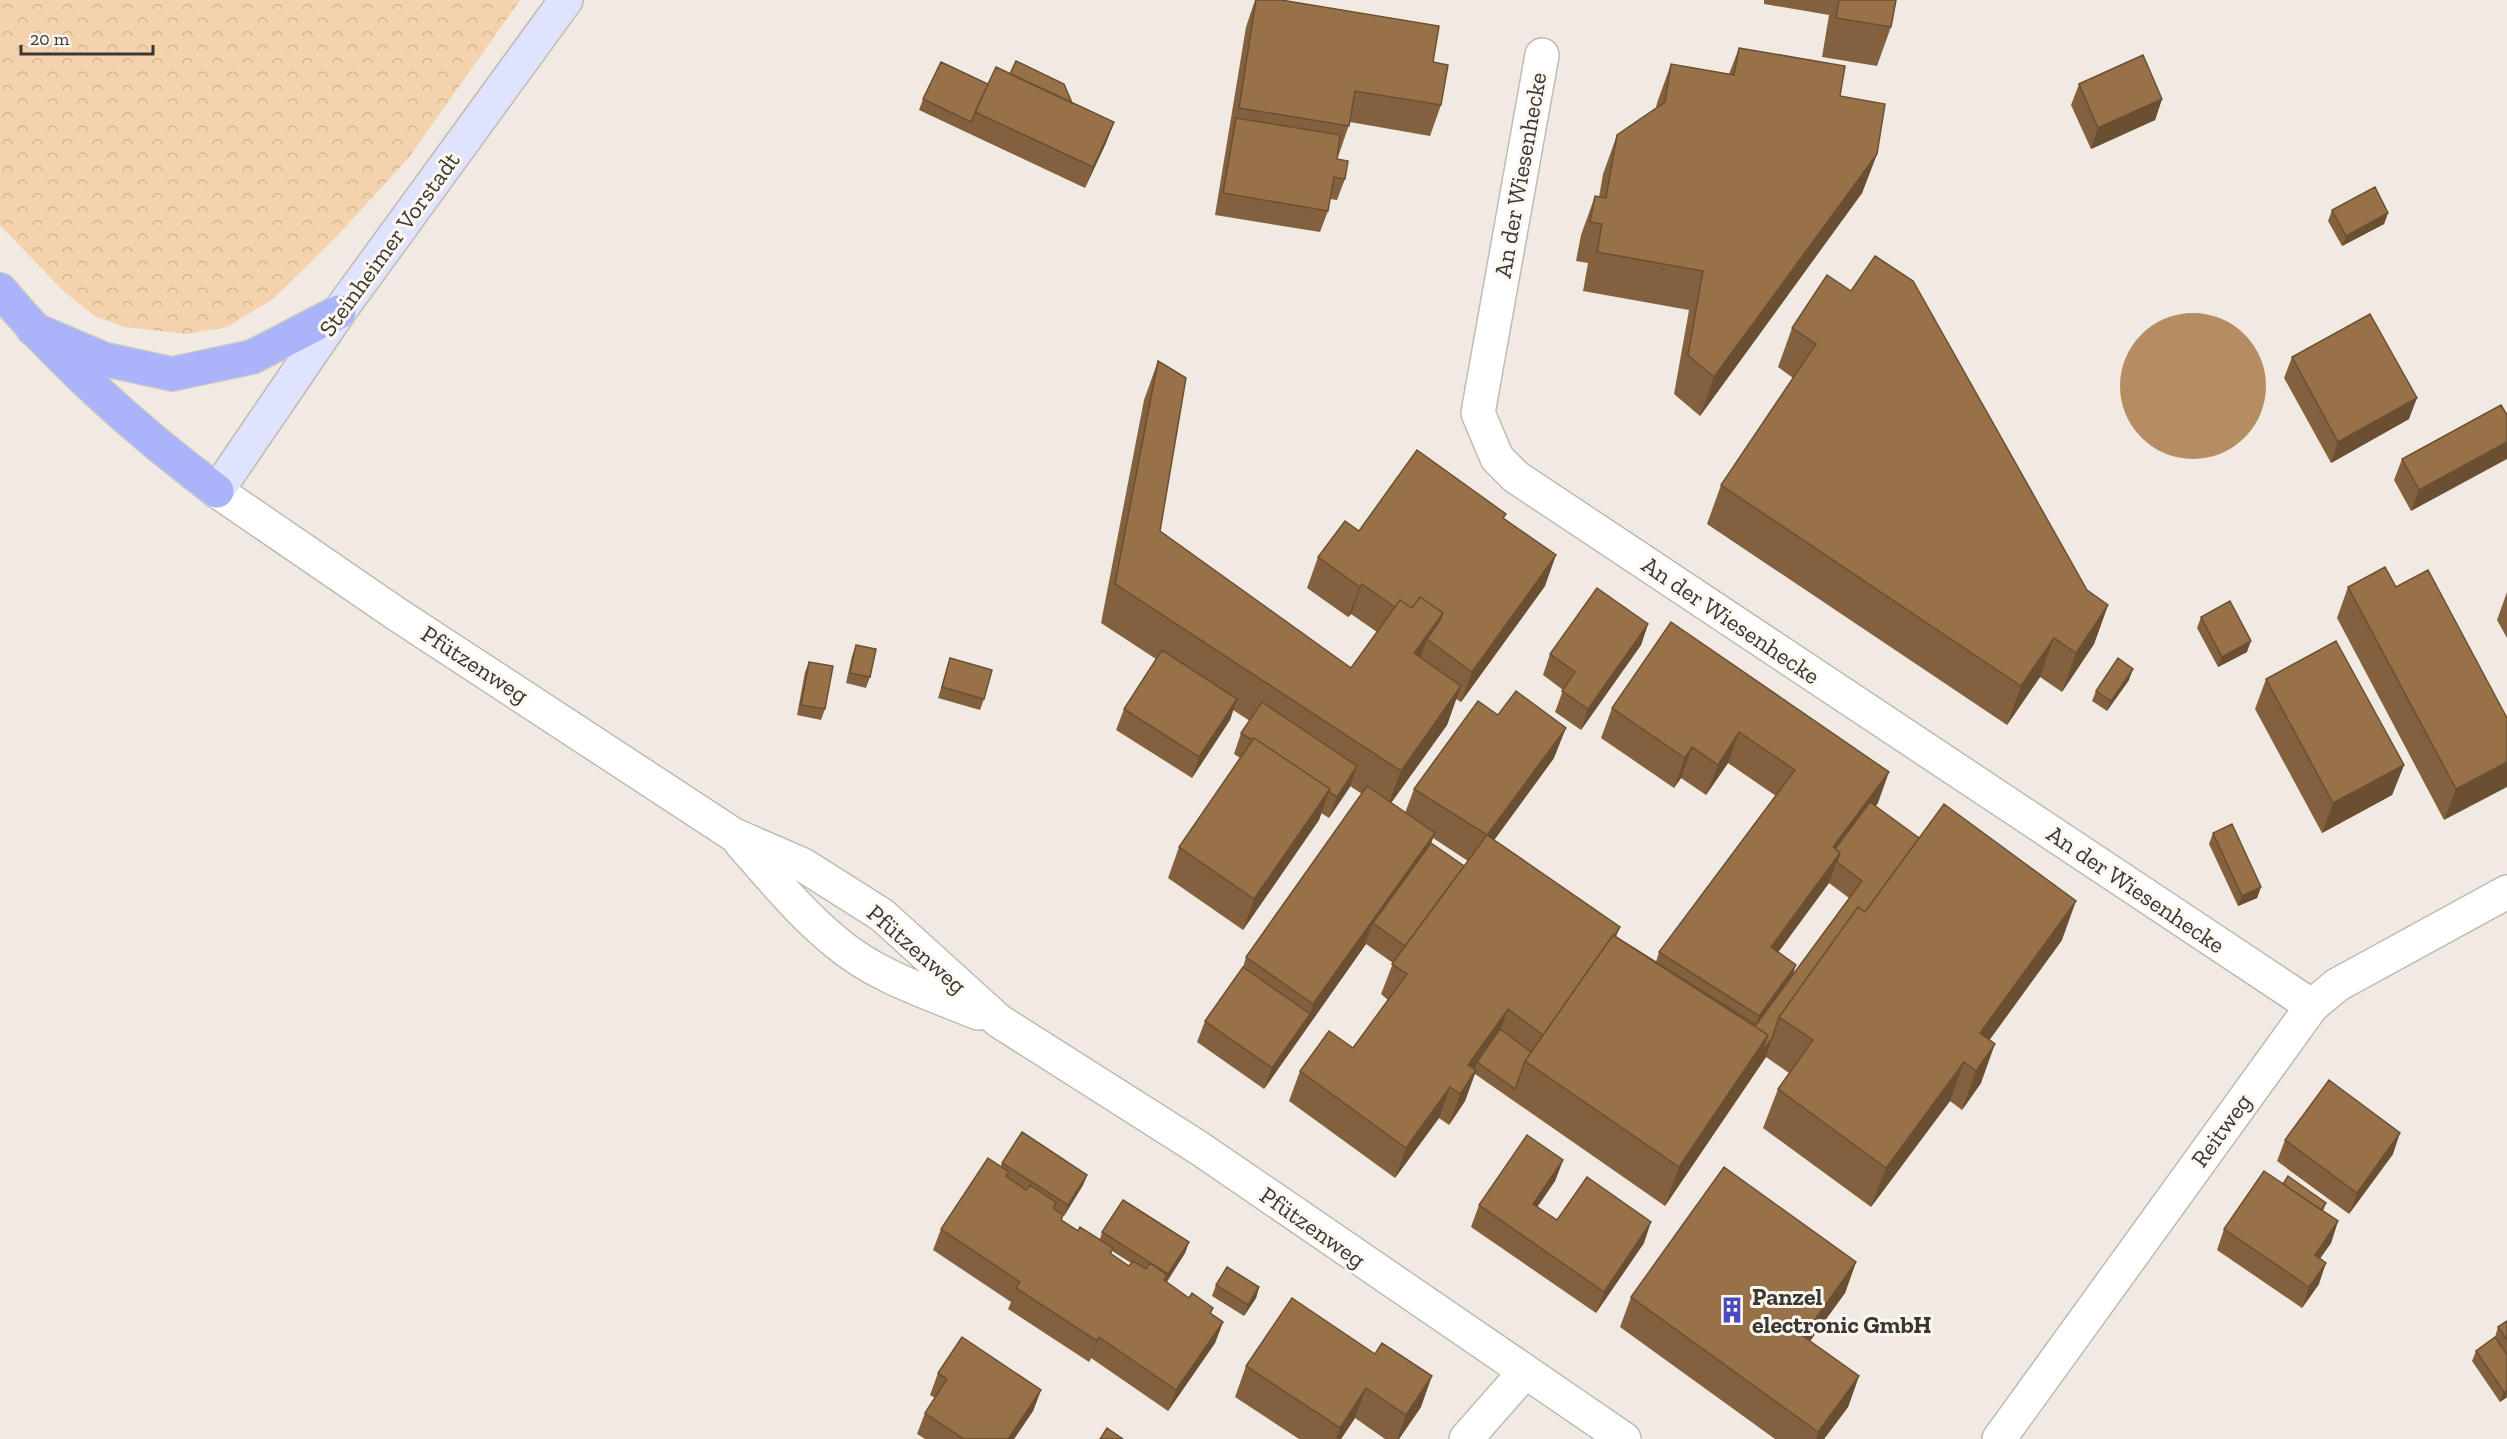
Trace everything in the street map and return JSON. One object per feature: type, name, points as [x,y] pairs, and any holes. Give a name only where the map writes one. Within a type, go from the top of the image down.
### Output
[{"type":"highway","points":[[0,290],[33,329],[124,417],[217,491]]},
{"type":"highway","points":[[33,329],[103,359],[172,374],[252,357],[339,312]]},
{"type":"main road","name":"Steinheimer Vorstadt","points":[[217,491],[339,312],[566,0]]},
{"type":"street","name":"An der Wiesenhecke","points":[[1542,55],[1478,413],[1497,458],[1516,477],[2312,1006]]},
{"type":"street","name":"Pfützenweg","points":[[217,491],[398,615],[734,835],[803,865],[882,915],[999,1021],[1199,1148],[1524,1373],[1624,1439]]},
{"type":"street","name":"Pfützenweg","points":[[734,835],[791,900],[838,945],[890,977],[999,1021]]},
{"type":"street","name":"Reitweg","points":[[1999,1439],[2312,1006],[2337,985],[2507,892]]},
{"type":"street","points":[[1466,1439],[1524,1373]]},
{"type":"green space","points":[[0,0],[520,0],[410,156],[339,234],[273,299],[227,327],[187,334],[124,327],[95,316],[62,290],[0,225]]},
{"type":"shaded area","points":[[2193,313],[2207,314],[2221,319],[2234,325],[2245,334],[2254,345],[2260,358],[2265,372],[2265,400],[2260,414],[2254,427],[2245,438],[2234,447],[2221,453],[2207,458],[2193,459],[2179,458],[2165,453],[2152,447],[2141,438],[2132,427],[2126,414],[2121,400],[2120,386],[2121,372],[2126,358],[2132,345],[2141,334],[2152,325],[2165,319],[2179,314]]},
{"type":"building","points":[[1256,0],[1281,0],[1439,26],[1433,62],[1448,65],[1441,105],[1355,91],[1349,126],[1239,108]]},
{"type":"building","points":[[1839,0],[1896,0],[1891,27],[1836,18]]},
{"type":"building","points":[[1739,48],[1845,66],[1840,96],[1885,104],[1877,154],[1714,377],[1688,355],[1703,271],[1597,252],[1602,224],[1590,222],[1595,196],[1606,198],[1617,135],[1665,102],[1671,64],[1734,75]]},
{"type":"building","points":[[2143,55],[2162,99],[2098,128],[2079,84]]},
{"type":"building","points":[[1016,61],[1064,84],[1072,103],[1010,74]]},
{"type":"building","points":[[941,62],[988,84],[971,122],[923,99]]},
{"type":"building","points":[[996,67],[1114,122],[1093,167],[975,112]]},
{"type":"building","points":[[1236,118],[1340,135],[1337,159],[1348,161],[1345,179],[1334,177],[1328,211],[1223,193]]},
{"type":"building","points":[[2375,187],[2388,213],[2346,236],[2332,210]]},
{"type":"building","points":[[1875,256],[1913,281],[2087,590],[2108,605],[2076,653],[2054,638],[2021,686],[1721,485],[1816,344],[1792,328],[1827,275],[1851,291]]},
{"type":"building","points":[[2370,314],[2417,398],[2338,442],[2292,357]]},
{"type":"building","points":[[1158,361],[1186,378],[1160,531],[1351,668],[1400,600],[1412,608],[1420,597],[1443,613],[1414,653],[1461,686],[1401,771],[1115,584]]},
{"type":"building","points":[[2501,405],[2507,415],[2507,442],[2419,490],[2402,459]]},
{"type":"building","points":[[1417,450],[1506,514],[1503,518],[1556,555],[1472,672],[1427,639],[1443,613],[1420,597],[1412,608],[1400,600],[1395,607],[1362,584],[1360,587],[1318,557],[1345,521],[1359,531]]},
{"type":"building","points":[[2385,567],[2396,587],[2428,570],[2507,718],[2507,762],[2456,789],[2348,587]]},
{"type":"building","points":[[1597,588],[1648,624],[1588,709],[1562,691],[1575,672],[1550,654]]},
{"type":"building","points":[[2230,601],[2251,641],[2222,657],[2201,617]]},
{"type":"building","points":[[1671,622],[1889,772],[1833,847],[1840,853],[1771,947],[1796,965],[1759,1016],[1659,952],[1795,770],[1739,732],[1718,765],[1692,747],[1685,758],[1612,708]]},
{"type":"building","points":[[2336,641],[2404,765],[2333,803],[2266,679]]},
{"type":"building","points":[[856,645],[876,649],[870,677],[850,673]]},
{"type":"building","points":[[1162,650],[1237,699],[1199,757],[1124,709]]},
{"type":"building","points":[[950,658],[992,670],[984,699],[942,687]]},
{"type":"building","points":[[2118,658],[2133,669],[2111,701],[2096,691]]},
{"type":"building","points":[[809,662],[833,666],[825,709],[801,705]]},
{"type":"building","points":[[1516,691],[1566,728],[1487,835],[1414,789],[1478,701],[1498,715]]},
{"type":"building","points":[[1262,702],[1357,766],[1337,797],[1329,792],[1330,789],[1254,738],[1252,740],[1241,733]]},
{"type":"building","points":[[1254,738],[1330,789],[1254,899],[1179,847]]},
{"type":"building","points":[[1367,786],[1435,833],[1313,1004],[1246,957]]},
{"type":"building","points":[[1870,802],[1919,838],[1865,912],[1858,907],[1779,1017],[1772,1038],[1761,1053],[1768,1035],[1616,937],[1756,1025],[1862,881],[1837,862],[1840,853],[1835,849]]},
{"type":"building","points":[[1944,804],[2076,901],[1980,1033],[1995,1044],[1976,1071],[1964,1062],[1886,1168],[1778,1089],[1813,1040],[1779,1017],[1858,907],[1865,912]]},
{"type":"building","points":[[2232,824],[2261,887],[2242,896],[2213,833]]},
{"type":"building","points":[[1487,835],[1620,927],[1543,1035],[1508,1009],[1468,1065],[1476,1070],[1460,1094],[1450,1087],[1406,1148],[1300,1071],[1329,1031],[1353,1048],[1407,974],[1392,964]]},
{"type":"building","points":[[1431,843],[1464,866],[1405,946],[1373,923]]},
{"type":"building","points":[[1613,935],[1768,1035],[1679,1167],[1525,1061]]},
{"type":"building","points":[[1243,967],[1310,1014],[1272,1068],[1205,1021]]},
{"type":"building","points":[[1500,1029],[1531,1052],[1525,1061],[1515,1089],[1477,1062]]},
{"type":"building","points":[[2329,1080],[2400,1133],[2357,1193],[2285,1140]]},
{"type":"building","points":[[1022,1132],[1087,1175],[1068,1205],[1002,1163]]},
{"type":"building","points":[[1527,1135],[1563,1160],[1533,1204],[1557,1220],[1587,1177],[1651,1222],[1604,1292],[1479,1205]]},
{"type":"building","points":[[988,1158],[1009,1172],[1006,1176],[1026,1190],[1030,1185],[1056,1202],[1053,1208],[1063,1215],[1061,1220],[1078,1231],[1080,1227],[1113,1248],[1110,1253],[1129,1266],[1133,1261],[1146,1269],[1150,1263],[1167,1275],[1164,1280],[1189,1298],[1192,1293],[1213,1308],[1210,1313],[1223,1322],[1176,1390],[1099,1337],[1097,1341],[1016,1288],[1020,1282],[941,1229]]},
{"type":"building","name":"Panzel electronic GmbH","points":[[1724,1167],[1856,1262],[1803,1336],[1859,1376],[1818,1432],[1631,1297]]},
{"type":"building","points":[[2264,1171],[2338,1221],[2315,1255],[2326,1263],[2309,1287],[2224,1229]]},
{"type":"building","points":[[2288,1176],[2326,1203],[2321,1210],[2283,1184]]},
{"type":"building","points":[[1123,1200],[1189,1242],[1168,1274],[1102,1232]]},
{"type":"building","points":[[1227,1267],[1259,1287],[1248,1305],[1216,1285]]},
{"type":"building","points":[[1292,1298],[1375,1354],[1382,1343],[1432,1376],[1406,1415],[1366,1388],[1340,1428],[1246,1366]]},
{"type":"building","points":[[2507,1321],[2507,1340],[2498,1327]]},
{"type":"building","points":[[962,1337],[1041,1390],[1008,1439],[964,1439],[925,1413],[947,1379],[938,1373]]},
{"type":"building","points":[[2495,1337],[2507,1355],[2507,1390],[2504,1392],[2476,1351]]},
{"type":"building","points":[[1107,1428],[1123,1439],[1100,1439]]},
{"type":"place","name":"Panzel electronic GmbH","points":[[1732,1310]]}]
